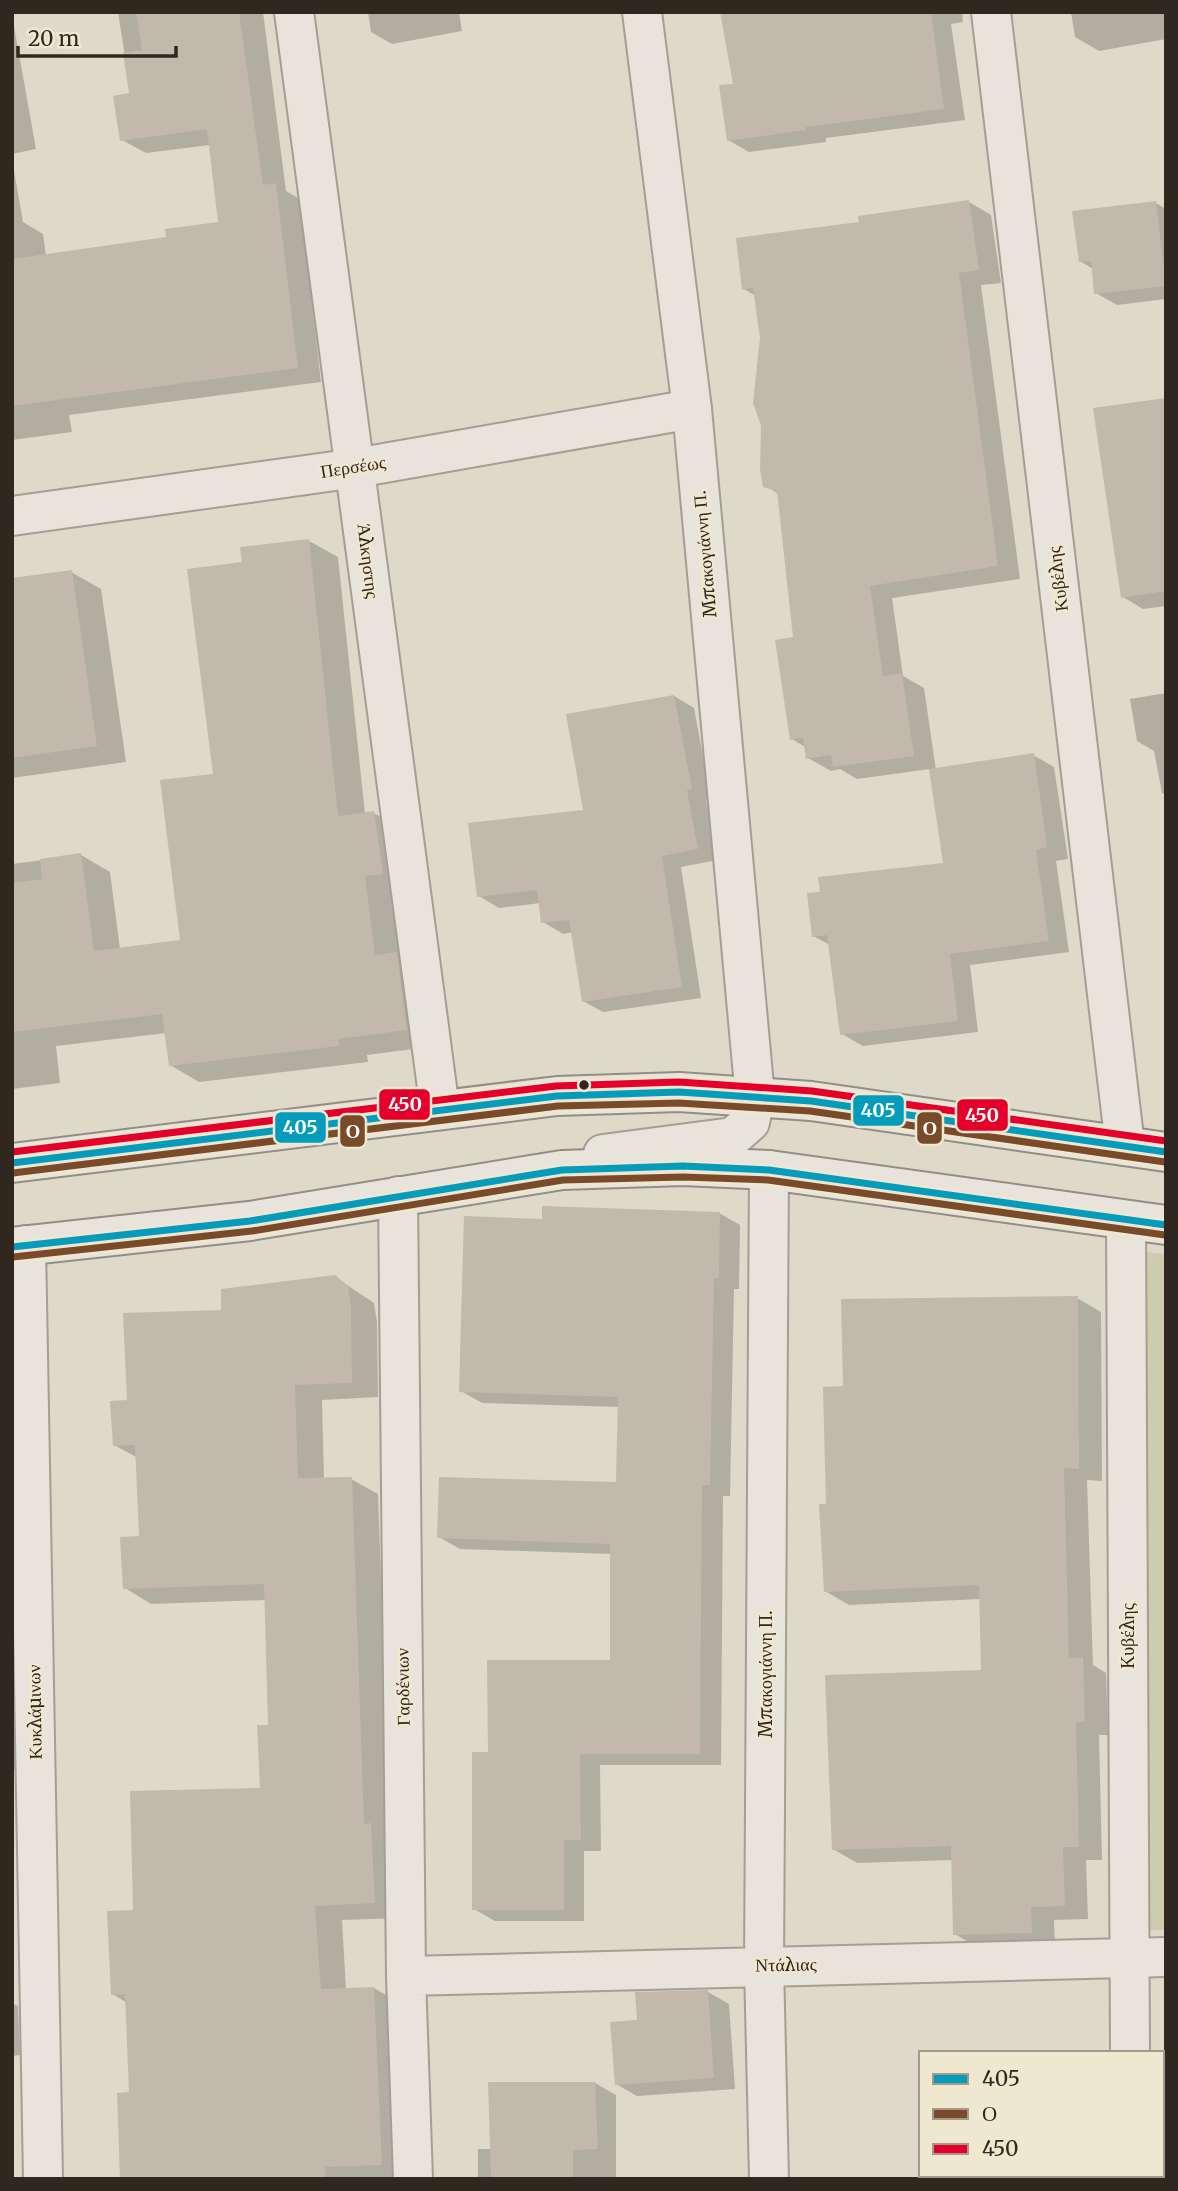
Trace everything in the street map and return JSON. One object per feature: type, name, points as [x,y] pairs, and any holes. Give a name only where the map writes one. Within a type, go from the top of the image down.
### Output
[{"type":"street","name":"Άλκηστης","points":[[294,12],[440,1110]]},
{"type":"street","name":"Μπακογιάννη Π.","points":[[642,12],[692,409],[755,1097]]},
{"type":"street","name":"Κυβέλης","points":[[990,12],[1125,1146]]},
{"type":"street","name":"Περσέως","points":[[12,516],[356,468],[692,409]]},
{"type":"street","points":[[12,1163],[557,1096],[679,1092],[811,1101],[1166,1152]]},
{"type":"street","points":[[530,1175],[605,1153],[733,1137],[750,1122],[755,1097]]},
{"type":"street","points":[[19,1246],[250,1220],[562,1170],[683,1166],[769,1170],[1166,1225]]},
{"type":"street","name":"Μπακογιάννη Π.","points":[[769,1170],[764,1965],[769,2179]]},
{"type":"street","name":"Γαρδένιων","points":[[398,1196],[407,1976],[413,2179]]},
{"type":"street","name":"Κυβέλης","points":[[1126,1220],[1147,1957],[1130,2051]]},
{"type":"street","name":"Κυκλάμινων","points":[[19,1246],[43,2179]]},
{"type":"street","name":"Ντάλιας","points":[[407,1976],[1147,1957]]},
{"type":"green space","points":[[1134,1251],[1166,1254],[1166,1930],[1141,1930]]},
{"type":"building","points":[[136,12],[239,12],[263,185],[276,183],[298,368],[12,406],[12,259],[166,237],[165,229],[218,222],[207,129],[120,141],[113,96],[129,93],[123,53],[142,50]]},
{"type":"building","points":[[720,12],[931,12],[944,109],[806,127],[806,130],[727,141],[719,85],[733,84]]},
{"type":"building","points":[[969,200],[979,270],[959,273],[998,566],[870,586],[883,676],[902,673],[914,756],[833,767],[831,755],[806,759],[803,738],[790,740],[775,640],[793,637],[777,491],[763,487],[760,469],[761,426],[753,403],[760,338],[753,288],[742,290],[736,238],[859,222],[858,216]]},
{"type":"building","points":[[1156,201],[1166,286],[1094,294],[1091,261],[1079,262],[1072,211]]},
{"type":"building","points":[[1166,398],[1166,591],[1121,598],[1093,408]]},
{"type":"building","points":[[309,539],[338,816],[374,811],[383,874],[365,876],[375,955],[397,952],[407,1030],[338,1039],[339,1046],[169,1066],[162,1014],[12,1032],[12,883],[42,879],[40,859],[81,853],[94,951],[180,940],[160,780],[213,774],[187,569],[242,562],[240,547]]},
{"type":"building","points":[[72,570],[97,746],[12,758],[12,578]]},
{"type":"building","points":[[674,695],[692,789],[687,790],[698,849],[662,856],[682,987],[582,1002],[569,920],[541,923],[537,890],[477,897],[468,823],[583,810],[566,714]]},
{"type":"building","points":[[1034,753],[1047,847],[1036,850],[1049,941],[950,954],[958,1021],[840,1035],[827,935],[812,937],[807,893],[820,892],[818,877],[943,863],[929,769]]},
{"type":"building","points":[[542,1206],[720,1212],[719,1278],[714,1278],[710,1485],[702,1485],[700,1754],[580,1754],[581,1840],[564,1840],[564,1910],[472,1910],[472,1752],[488,1752],[487,1660],[610,1660],[610,1544],[437,1538],[439,1477],[616,1482],[618,1397],[459,1392],[464,1216],[542,1219]]},
{"type":"building","points":[[335,1275],[348,1286],[351,1306],[352,1383],[295,1385],[298,1478],[352,1477],[364,1824],[371,1823],[375,1903],[315,1906],[321,1989],[374,1987],[382,2165],[325,2167],[326,2179],[120,2179],[117,2093],[129,2092],[125,1994],[111,1995],[107,1911],[133,1910],[130,1791],[260,1788],[257,1725],[268,1725],[264,1584],[123,1589],[120,1537],[139,1536],[135,1445],[113,1446],[110,1401],[127,1400],[123,1313],[221,1310],[221,1289]]},
{"type":"building","points":[[1078,1296],[1079,1469],[1064,1468],[1069,1658],[1083,1657],[1085,1722],[1076,1722],[1079,1847],[1063,1847],[1065,1906],[1031,1907],[1032,1933],[953,1935],[951,1846],[832,1850],[825,1675],[981,1670],[979,1585],[824,1592],[819,1504],[826,1504],[823,1387],[843,1386],[841,1299]]},
{"type":"building","points":[[708,1990],[714,2078],[615,2085],[610,2022],[637,2020],[635,1992]]},
{"type":"building","points":[[488,2082],[595,2082],[598,2149],[573,2150],[573,2179],[491,2179]]},
{"type":"transit line","name":"450","points":[[12,1152],[556,1086],[679,1082],[812,1091],[1166,1141]]},
{"type":"transit line","name":"405","points":[[12,1163],[557,1096],[679,1092],[811,1101],[1166,1152]]},
{"type":"transit line","name":"Ο","points":[[13,1173],[558,1106],[679,1103],[810,1111],[1165,1162]]},
{"type":"transit line","name":"405","points":[[12,1247],[250,1221],[562,1170],[683,1166],[769,1170],[1166,1225]]},
{"type":"transit line","name":"Ο","points":[[13,1257],[252,1231],[563,1180],[683,1177],[768,1180],[1165,1235]]}]
